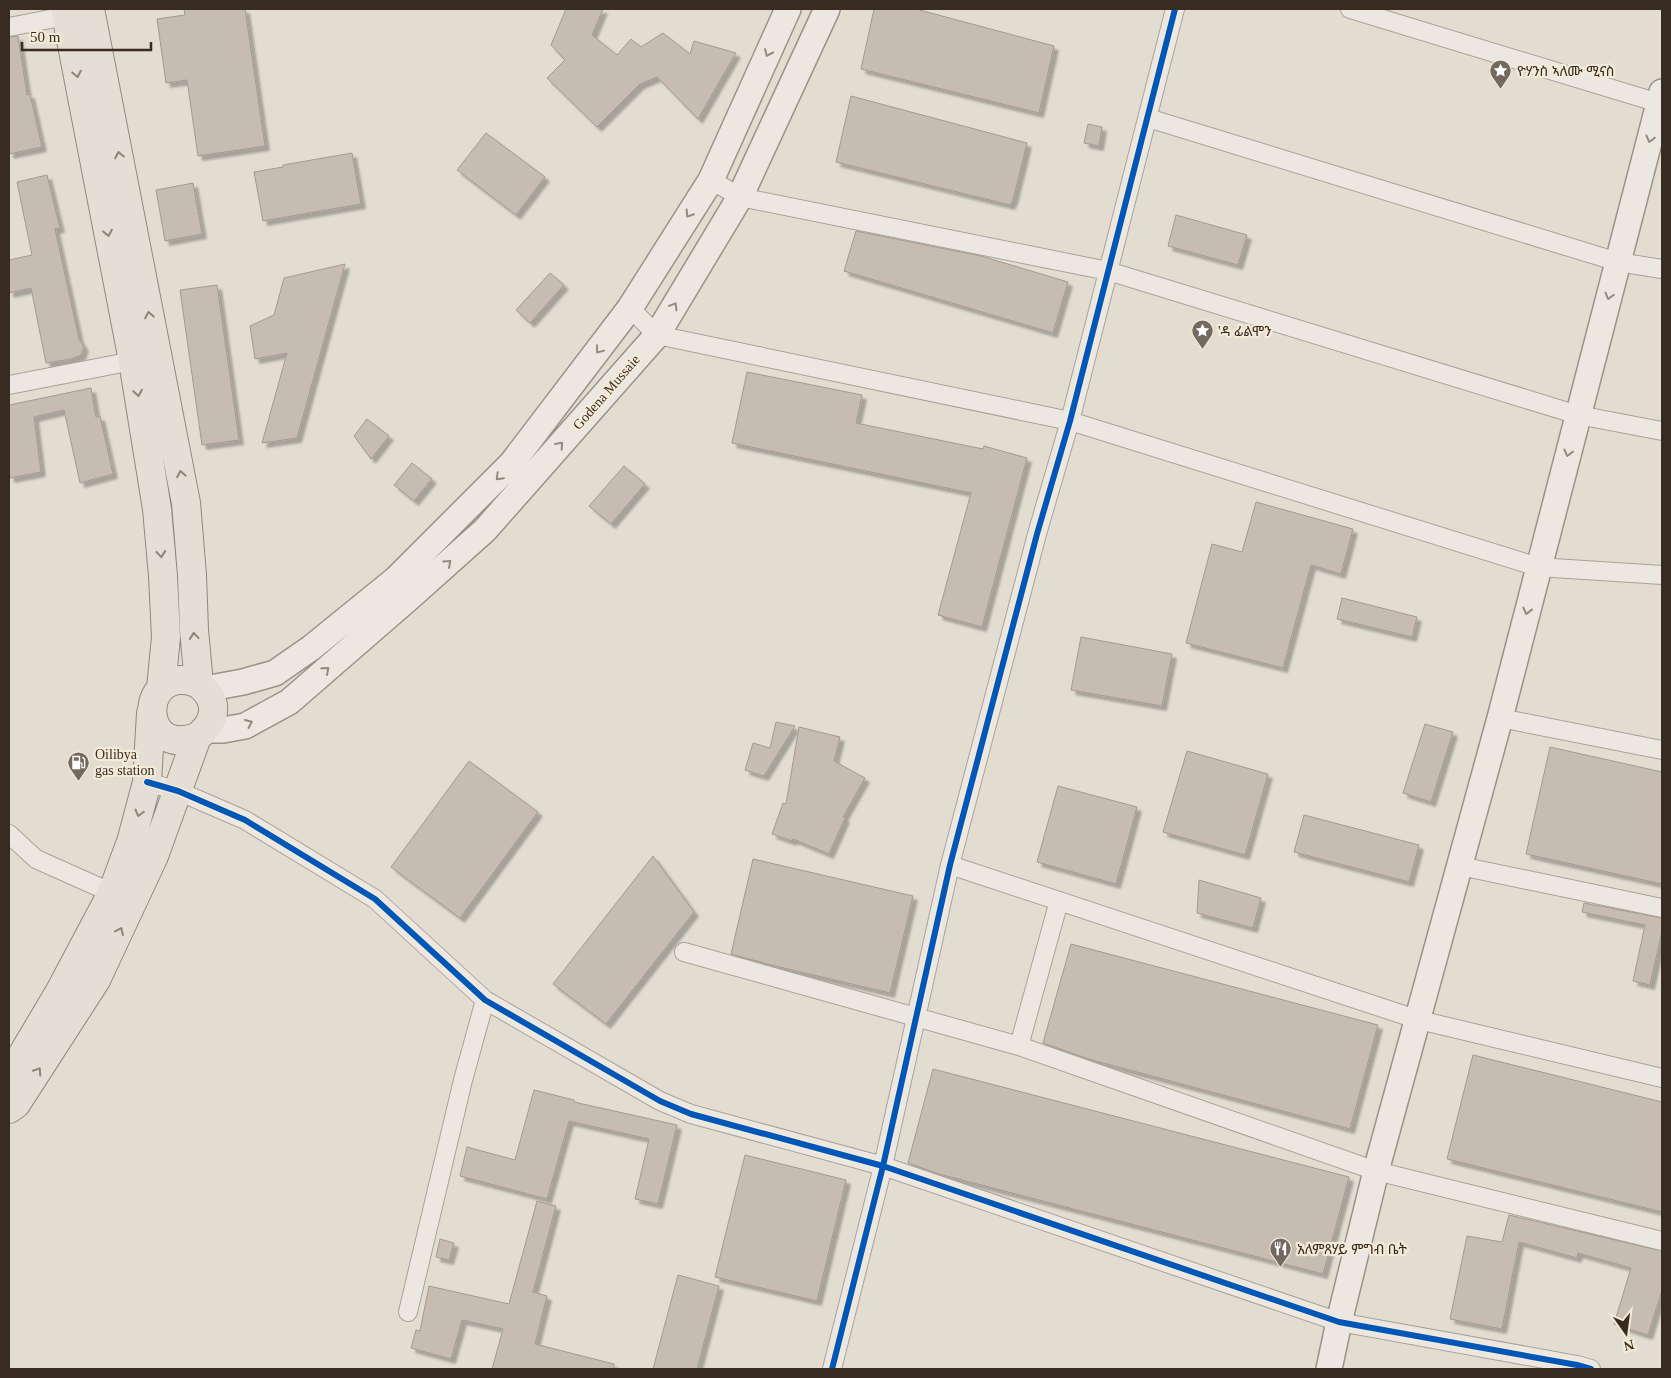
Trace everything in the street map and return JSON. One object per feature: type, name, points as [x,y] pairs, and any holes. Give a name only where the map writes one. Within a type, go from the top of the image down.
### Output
[{"type":"main road","points":[[74,11],[99,121],[145,359],[186,503],[194,630],[202,687]]},
{"type":"main road","points":[[9,1109],[16,1104],[69,1000],[131,842],[147,782],[156,700],[166,637],[164,576],[145,359]]},
{"type":"main road","points":[[157,510],[186,503]]},
{"type":"main road","points":[[9,1077],[69,1000],[96,980],[154,856],[201,733],[210,722],[213,714],[210,696],[202,687],[190,680],[169,682],[156,700],[154,722],[160,731],[168,737],[177,740],[188,740],[201,733]]},
{"type":"street","name":"Godena Mussaie","points":[[201,733],[245,726],[289,702],[403,588],[512,464],[630,308],[711,180],[788,9]]},
{"type":"street","name":"Godena Mussaie","points":[[202,687],[243,682],[275,673],[403,588],[484,530],[657,335],[740,197],[827,9]]},
{"type":"street","points":[[832,1369],[883,1166],[950,865],[1037,534],[1070,421],[1175,9]]},
{"type":"street","points":[[1329,1369],[1338,1322],[1376,1171],[1419,1020],[1500,718],[1661,100],[1350,9]]},
{"type":"street","points":[[9,27],[74,11]]},
{"type":"street","points":[[1148,118],[1618,262],[1662,269]]},
{"type":"street","points":[[711,180],[740,197],[1108,271],[1578,414],[1662,431]]},
{"type":"street","points":[[630,308],[657,335],[1070,421],[1538,567],[1662,575]]},
{"type":"street","points":[[9,384],[145,359]]},
{"type":"street","points":[[1500,718],[1662,750]]},
{"type":"street","points":[[147,782],[178,790],[245,820],[375,899],[485,1000],[660,1101],[691,1114],[883,1166],[1338,1322],[1581,1368]]},
{"type":"street","points":[[9,834],[36,860],[112,893]]},
{"type":"street","points":[[950,865],[1419,1020],[1662,1078]]},
{"type":"street","points":[[1460,866],[1662,908]]},
{"type":"street","points":[[1019,1046],[1059,901]]},
{"type":"street","points":[[684,952],[1019,1046],[1376,1171],[1662,1242]]},
{"type":"street","points":[[408,1312],[462,1080],[485,1000]]},
{"type":"building","points":[[184,9],[245,9],[265,146],[198,156],[187,80],[166,83],[157,19],[185,15]]},
{"type":"building","points":[[566,9],[603,9],[592,35],[617,55],[631,39],[641,47],[663,33],[690,54],[694,41],[736,53],[698,119],[657,77],[640,84],[597,127],[547,78],[565,60],[551,45]]},
{"type":"building","points":[[874,9],[916,9],[1054,46],[1039,113],[861,69]]},
{"type":"building","points":[[18,36],[27,95],[30,94],[42,147],[9,154],[9,37]]},
{"type":"building","points":[[851,96],[1027,143],[1013,200],[1010,205],[836,162]]},
{"type":"building","points":[[1088,124],[1102,127],[1099,146],[1084,143]]},
{"type":"building","points":[[486,133],[545,177],[516,215],[457,170]]},
{"type":"building","points":[[352,153],[361,204],[263,221],[254,172]]},
{"type":"building","points":[[47,175],[60,228],[55,229],[79,339],[84,347],[81,355],[71,359],[46,363],[31,288],[9,293],[9,260],[32,255],[17,182]]},
{"type":"building","points":[[193,183],[202,234],[165,241],[156,190]]},
{"type":"building","points":[[1176,215],[1247,235],[1238,265],[1168,246]]},
{"type":"building","points":[[856,231],[981,256],[1068,282],[1053,333],[844,271]]},
{"type":"building","points":[[345,264],[297,438],[262,443],[287,353],[255,359],[250,326],[274,315],[284,278]]},
{"type":"building","points":[[550,273],[564,285],[530,323],[516,310]]},
{"type":"building","points":[[217,285],[239,440],[202,445],[180,290]]},
{"type":"building","points":[[747,372],[862,395],[856,423],[983,449],[984,446],[1027,458],[982,627],[938,615],[971,493],[732,443]]},
{"type":"building","points":[[91,388],[96,417],[100,416],[113,474],[80,483],[64,410],[34,417],[41,472],[10,478],[9,405]]},
{"type":"building","points":[[367,419],[389,436],[371,459],[354,436]]},
{"type":"building","points":[[412,463],[432,479],[414,501],[394,485]]},
{"type":"building","points":[[624,466],[645,484],[611,524],[589,506]]},
{"type":"building","points":[[1256,502],[1353,529],[1341,574],[1311,565],[1283,668],[1186,643],[1212,544],[1242,552]]},
{"type":"building","points":[[1342,598],[1417,617],[1412,637],[1337,619]]},
{"type":"building","points":[[1081,637],[1172,654],[1162,706],[1071,690]]},
{"type":"building","points":[[776,722],[795,726],[764,776],[745,770],[753,743],[770,748]]},
{"type":"building","points":[[1425,724],[1453,732],[1431,802],[1403,793]]},
{"type":"building","points":[[799,727],[840,737],[834,761],[865,778],[843,817],[845,818],[829,854],[793,839],[792,841],[772,834],[783,803],[786,804]]},
{"type":"building","points":[[1550,747],[1662,772],[1662,884],[1526,854]]},
{"type":"building","points":[[1187,751],[1268,774],[1245,855],[1163,832]]},
{"type":"building","points":[[469,761],[538,812],[460,918],[391,867]]},
{"type":"building","points":[[1058,786],[1137,807],[1116,884],[1037,862]]},
{"type":"building","points":[[1304,815],[1419,845],[1409,882],[1294,852]]},
{"type":"building","points":[[653,856],[694,912],[606,1024],[553,984]]},
{"type":"building","points":[[753,859],[913,896],[890,993],[731,954]]},
{"type":"building","points":[[1199,880],[1261,898],[1253,928],[1197,913]]},
{"type":"building","points":[[1584,903],[1662,918],[1662,931],[1650,985],[1633,981],[1645,925],[1582,912]]},
{"type":"building","points":[[1071,944],[1378,1025],[1350,1129],[1092,1060],[1043,1043]]},
{"type":"building","points":[[1473,1055],[1662,1102],[1662,1212],[1447,1159]]},
{"type":"building","points":[[933,1069],[1349,1177],[1323,1274],[939,1174],[908,1163]]},
{"type":"building","points":[[534,1090],[574,1100],[574,1102],[677,1125],[658,1204],[635,1199],[649,1139],[569,1121],[547,1199],[460,1176],[467,1147],[515,1160]]},
{"type":"building","points":[[745,1155],[846,1180],[817,1301],[715,1277]]},
{"type":"building","points":[[537,1201],[556,1206],[533,1292],[547,1296],[535,1344],[614,1364],[614,1369],[492,1369],[503,1329],[462,1320],[451,1359],[411,1348],[416,1330],[420,1331],[429,1286],[509,1304]]},
{"type":"building","points":[[1509,1215],[1662,1251],[1662,1290],[1648,1335],[1614,1324],[1631,1268],[1578,1253],[1577,1258],[1519,1242],[1502,1329],[1450,1319],[1467,1236],[1502,1242]]},
{"type":"building","points":[[440,1239],[454,1243],[449,1260],[436,1257]]},
{"type":"building","points":[[678,1275],[719,1286],[697,1369],[653,1369]]},
{"type":"cycle path","points":[[832,1369],[883,1166],[950,865],[1037,534],[1070,421],[1175,9]]},
{"type":"cycle path","points":[[147,782],[178,791],[245,820],[375,899],[485,1000],[660,1101],[691,1114],[883,1166],[1339,1322],[1591,1369]]},
{"type":"place","name":"ዮሃንስ ኣለሙ ሚናስ","points":[[1501,90]]},
{"type":"place","name":"'ዳ ፊልሞን","points":[[1202,350]]},
{"type":"place","name":"Oilibya gas station","points":[[79,781]]},
{"type":"place","name":"አለምጸሃይ ምግብ ቤት","points":[[1281,1268]]}]
